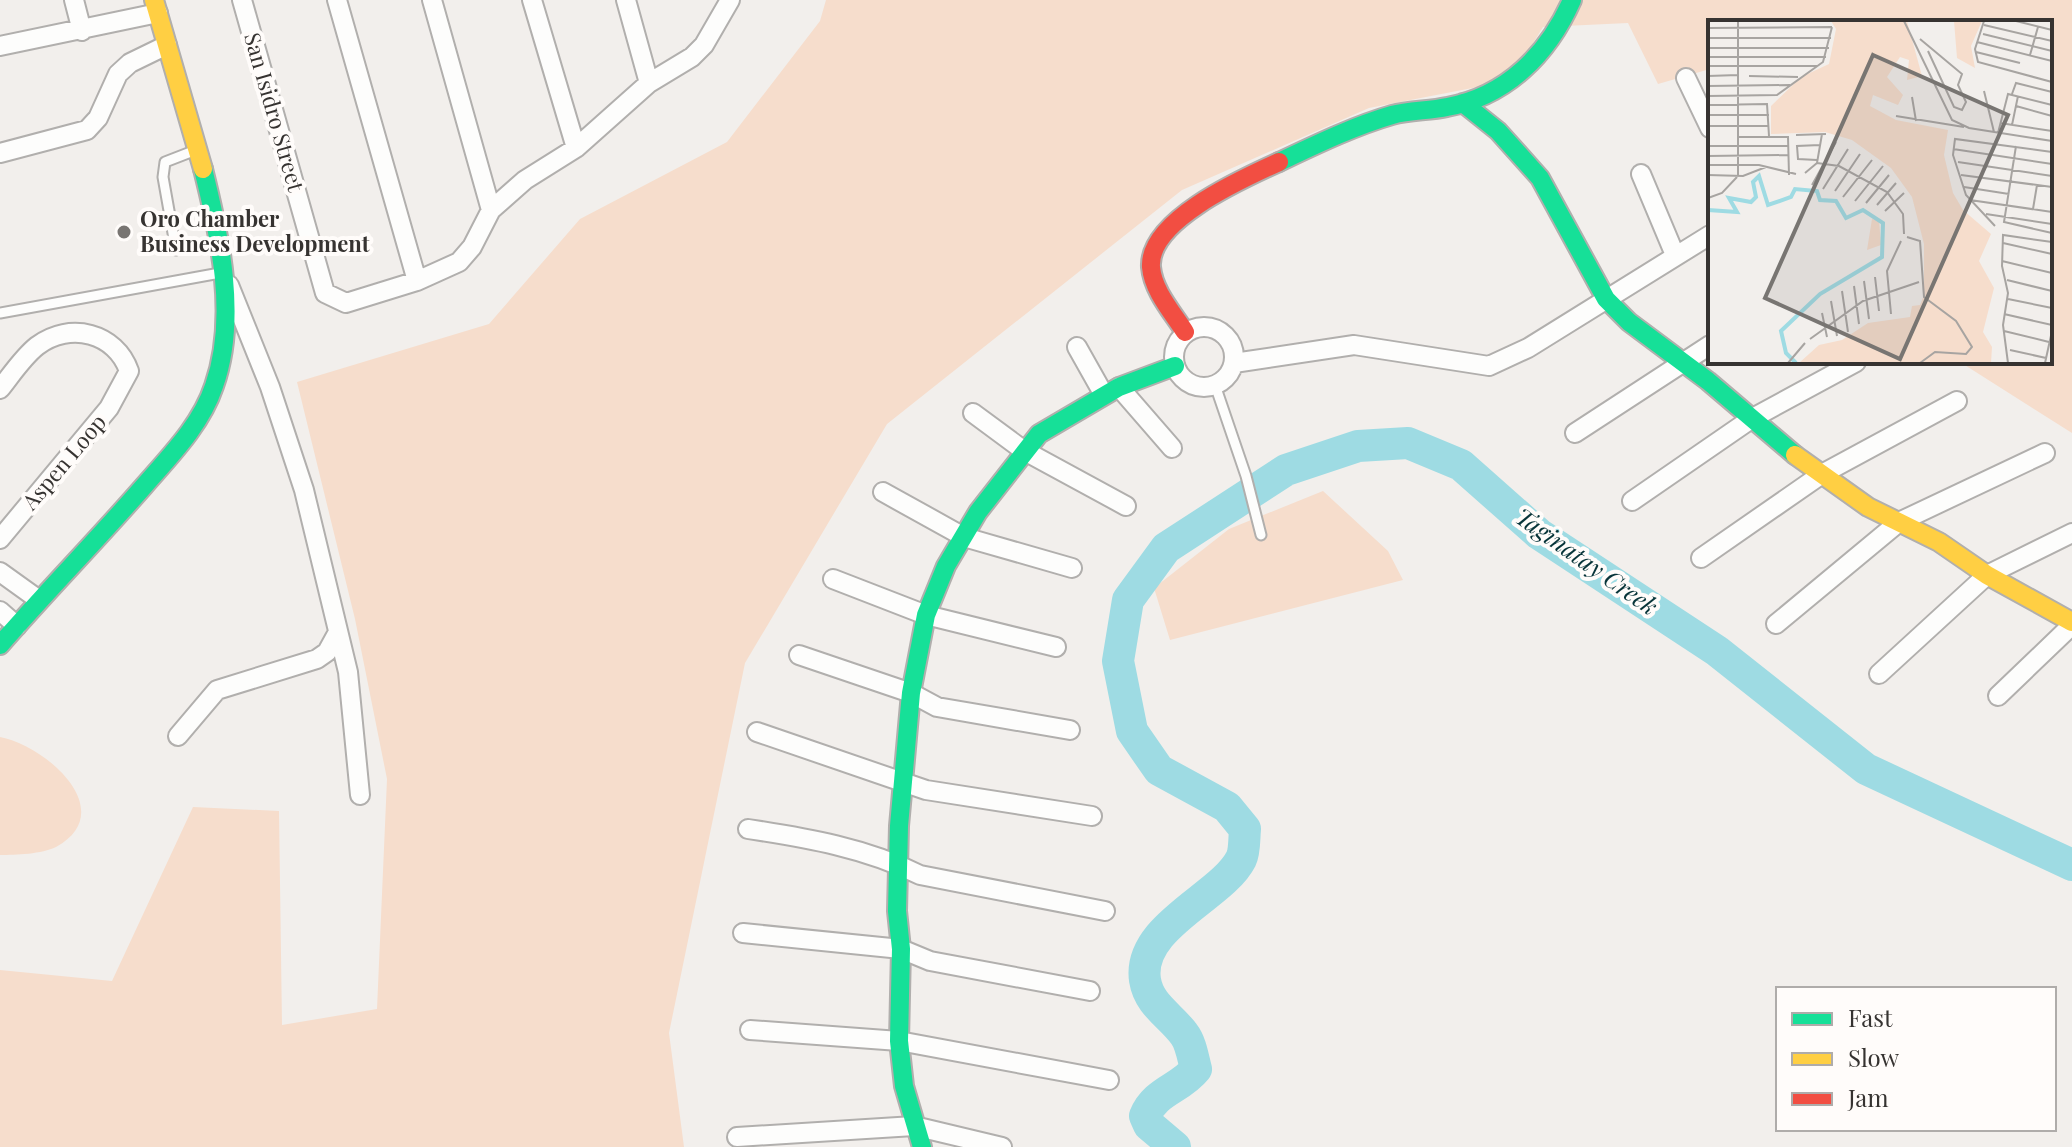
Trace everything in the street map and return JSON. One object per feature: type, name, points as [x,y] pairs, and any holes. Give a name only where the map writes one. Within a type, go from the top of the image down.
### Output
[{"type":"street","points":[[74,0],[82,31]]},
{"type":"street","name":"San Isidro Street","points":[[242,0],[325,293],[346,303],[417,281]]},
{"type":"street","points":[[337,0],[417,281],[459,262],[472,247],[491,210],[525,180],[576,148],[649,83],[692,57],[704,45],[725,4]]},
{"type":"street","points":[[432,0],[491,210]]},
{"type":"street","points":[[532,0],[576,148]]},
{"type":"street","points":[[626,0],[649,83]]},
{"type":"street","points":[[1185,332],[1156,284],[1151,261],[1158,241],[1173,224],[1224,188],[1377,120],[1401,110],[1443,108],[1463,103],[1503,86],[1540,55],[1563,24],[1572,0]]},
{"type":"street","points":[[0,46],[82,31],[156,7],[196,150],[223,272],[270,387],[304,490],[348,672],[360,795]]},
{"type":"street","points":[[0,153],[87,130],[98,118],[118,74],[130,63],[167,45]]},
{"type":"street","points":[[1686,78],[1708,124]]},
{"type":"street","points":[[1463,103],[1498,131],[1540,178],[1606,299],[1629,322],[1868,507],[1939,542],[1987,575],[2072,624],[1998,696]]},
{"type":"street","points":[[1641,174],[1675,255]]},
{"type":"street","points":[[1234,363],[1354,345],[1489,366],[1528,348],[1708,236]]},
{"type":"street","points":[[0,645],[111,524],[197,421],[215,385],[222,350],[223,272]]},
{"type":"street","points":[[1200,326],[1223,333],[1232,345],[1234,363],[1224,380],[1215,385],[1191,384],[1175,366],[1175,348],[1185,332],[1200,326]]},
{"type":"street","name":"Aspen Loop","points":[[0,389],[39,345],[75,333],[98,336],[114,345],[123,355],[129,371],[109,408],[0,539]]},
{"type":"street","points":[[1575,433],[1680,361],[1708,346]]},
{"type":"street","points":[[1077,347],[1112,391],[1172,448]]},
{"type":"street","points":[[1632,501],[1751,419],[1852,364]]},
{"type":"street","points":[[922,1147],[914,1126],[899,1041],[901,949],[897,864],[911,693],[926,615],[946,566],[1023,450],[1056,421],[1112,391],[1175,366]]},
{"type":"street","points":[[1701,558],[1822,474],[1957,401]]},
{"type":"street","points":[[973,413],[1023,450],[1126,506]]},
{"type":"street","points":[[1776,624],[1899,522],[2045,453]]},
{"type":"street","points":[[883,492],[964,537],[1072,568]]},
{"type":"street","points":[[1879,674],[1987,575],[2072,533]]},
{"type":"street","points":[[0,572],[39,600]]},
{"type":"street","points":[[833,579],[926,615],[1056,647]]},
{"type":"street","points":[[0,611],[17,626]]},
{"type":"street","points":[[178,736],[217,690],[317,659],[327,652],[338,632]]},
{"type":"street","points":[[799,655],[911,693],[937,707],[1070,730]]},
{"type":"street","points":[[757,732],[926,790],[1092,816]]},
{"type":"street","points":[[748,829],[819,840],[897,864],[920,875],[1105,911]]},
{"type":"street","points":[[743,933],[901,949],[930,961],[1090,991]]},
{"type":"street","points":[[750,1030],[899,1041],[1109,1080]]},
{"type":"street","points":[[737,1137],[914,1126],[1002,1147]]},
{"type":"lane","points":[[176,250],[163,177],[165,162],[196,150]]},
{"type":"lane","points":[[0,313],[223,272]]},
{"type":"lane","points":[[1215,385],[1246,476],[1261,535]]},
{"type":"shaded area","points":[[826,0],[2072,0],[2072,433],[1963,364],[2052,364],[2052,20],[1708,20],[1708,70],[1658,84],[1628,23],[1543,27],[1520,65],[1488,85],[1369,108],[1182,190],[887,424],[745,663],[669,1033],[684,1147],[0,1147],[0,970],[112,981],[193,807],[279,811],[282,1025],[377,1009],[387,779],[355,619],[297,382],[489,324],[580,219],[727,142],[820,21]]},
{"type":"shaded area","points":[[1323,491],[1388,551],[1403,580],[1170,640],[1154,588],[1229,529]]},
{"type":"shaded area","points":[[0,737],[37,752],[55,766],[79,798],[81,816],[74,832],[56,847],[36,853],[0,855]]},
{"type":"waterway","name":"Taginatay Creek","points":[[1175,1147],[1149,1125],[1145,1116],[1161,1095],[1196,1069],[1186,1038],[1155,1003],[1147,989],[1146,961],[1167,928],[1231,873],[1242,856],[1245,829],[1227,807],[1159,770],[1132,731],[1118,661],[1128,600],[1166,548],[1286,470],[1358,446],[1408,443],[1461,465],[1539,534],[1717,651],[1866,769],[2072,865]]},
{"type":"traffic: fast","points":[[1279,162],[1378,119],[1469,101],[1507,83],[1538,55],[1572,0]]},
{"type":"traffic: fast","points":[[1463,103],[1498,131],[1540,178],[1606,299],[1629,322],[1708,381],[1795,455]]},
{"type":"traffic: fast","points":[[0,645],[174,451],[193,427],[214,386],[221,360],[226,305],[220,250],[203,169]]},
{"type":"traffic: fast","points":[[922,1147],[904,1086],[899,1041],[901,949],[897,911],[899,826],[911,693],[926,615],[946,566],[978,512],[1039,434],[1119,387],[1175,366]]},
{"type":"traffic: slow","points":[[154,0],[203,169]]},
{"type":"traffic: slow","points":[[1795,455],[1868,507],[1939,542],[1987,575],[2072,622]]},
{"type":"traffic: jam","points":[[1185,332],[1155,285],[1151,267],[1154,250],[1181,217],[1222,190],[1279,162]]},
{"type":"place","name":"Oro Chamber Business Development","points":[[124,232]]}]
